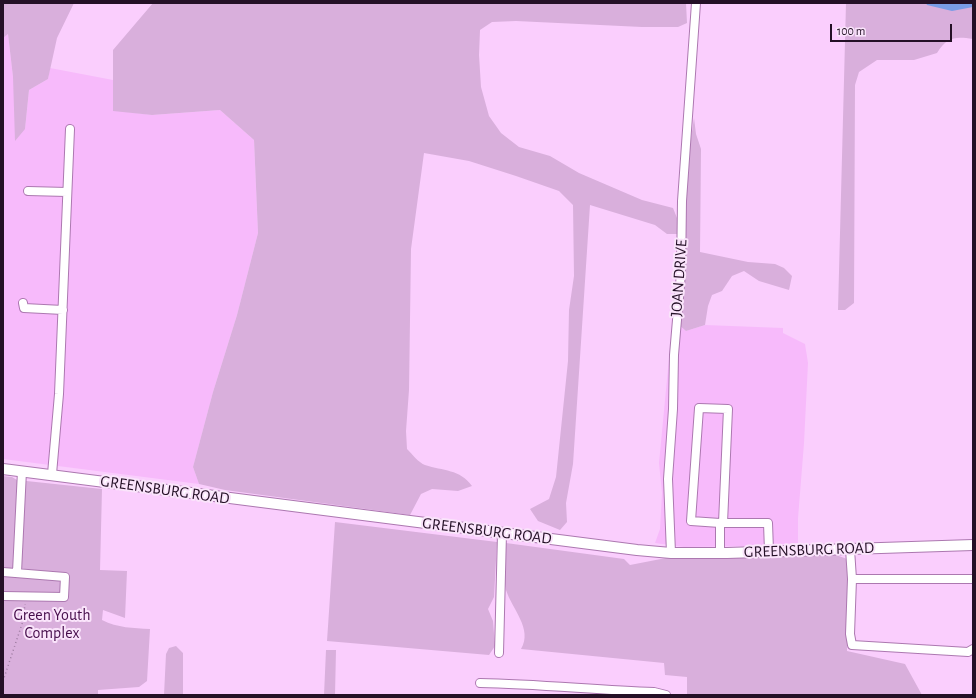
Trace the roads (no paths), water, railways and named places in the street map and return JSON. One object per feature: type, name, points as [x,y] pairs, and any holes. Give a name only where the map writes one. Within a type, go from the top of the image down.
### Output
[{"type":"main road","name":"GREENSBURG ROAD","points":[[3,469],[52,474],[637,550],[720,552],[973,545]]},
{"type":"lane","name":"JOAN DRIVE","points":[[671,552],[668,479],[673,409],[674,355],[682,273],[682,201],[690,68],[696,3]]},
{"type":"lane","points":[[52,474],[59,394],[70,129]]},
{"type":"lane","points":[[28,190],[67,192]]},
{"type":"lane","points":[[23,303],[24,308],[63,310]]},
{"type":"lane","points":[[720,552],[722,523],[728,409],[699,408],[691,521],[722,523],[768,523],[769,551]]},
{"type":"lane","points":[[17,572],[22,471]]},
{"type":"lane","points":[[499,653],[502,533]]},
{"type":"lane","points":[[850,549],[852,579],[850,634],[852,645],[968,652],[973,649]]},
{"type":"lane","points":[[3,572],[65,577],[64,597],[3,596]]},
{"type":"lane","points":[[852,579],[973,579]]},
{"type":"lane","points":[[480,683],[538,684],[567,688],[654,692],[666,695]]},
{"type":"water","points":[[926,3],[973,3],[973,7],[952,11],[927,5]]},
{"type":"park label","name":"Green Youth Complex","points":[[52,624]]}]
